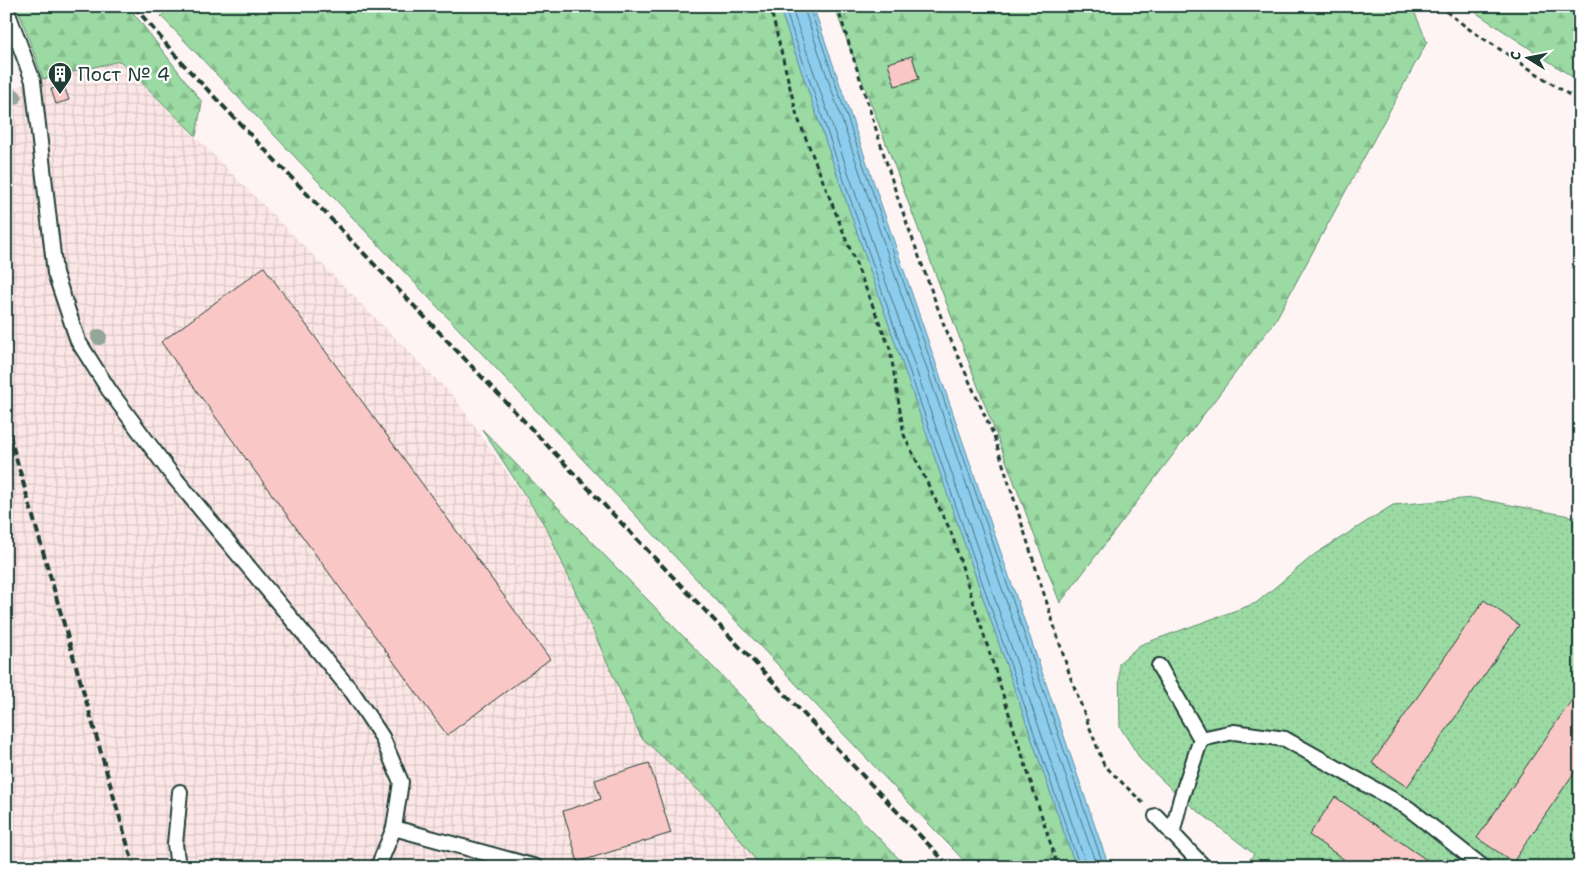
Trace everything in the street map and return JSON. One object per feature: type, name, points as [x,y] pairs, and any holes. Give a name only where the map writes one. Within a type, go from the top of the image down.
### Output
[{"type":"lane","points":[[6,8],[33,81],[55,273],[78,341],[109,390],[170,471],[353,693],[382,737],[402,782],[394,828],[378,867]]},
{"type":"lane","points":[[1159,666],[1201,739],[1181,798],[1172,834]]},
{"type":"lane","points":[[1201,739],[1234,732],[1285,739],[1408,808],[1483,867]]},
{"type":"lane","points":[[178,867],[175,844],[180,792]]},
{"type":"lane","points":[[1156,816],[1204,867]]},
{"type":"lane","points":[[394,828],[536,867]]},
{"type":"path","points":[[770,6],[797,116],[890,349],[904,435],[951,532],[1058,867]]},
{"type":"path","points":[[837,6],[886,166],[944,325],[994,436],[1070,676],[1104,765],[1156,816]]},
{"type":"path","points":[[1439,6],[1469,29],[1580,102]]},
{"type":"shaded area","points":[[120,61],[454,397],[547,529],[641,737],[713,804],[761,867],[6,867],[6,91],[33,81]]},
{"type":"green space","points":[[17,6],[128,6],[202,102],[196,136],[120,61],[43,79]]},
{"type":"green space","points":[[171,6],[779,6],[1076,867],[970,867],[161,16]]},
{"type":"green space","points":[[834,6],[1412,6],[1427,42],[1275,321],[1060,603]]},
{"type":"green space","points":[[1466,6],[1569,6],[1580,14],[1580,82]]},
{"type":"green space","points":[[482,429],[907,867],[761,867],[713,804],[641,737],[547,529]]},
{"type":"green space","points":[[1473,498],[1575,517],[1580,514],[1580,867],[1244,867],[1254,854],[1181,798],[1141,760],[1120,727],[1119,663],[1140,645],[1256,603],[1315,554],[1393,505]]},
{"type":"water","points":[[779,6],[813,6],[1109,867],[1076,867]]},
{"type":"building","points":[[912,56],[919,79],[895,86],[888,63]]},
{"type":"building","name":"Пост № 4","points":[[64,86],[69,100],[56,104],[51,89]]},
{"type":"building","points":[[264,267],[550,659],[447,735],[161,342]]},
{"type":"building","points":[[1484,600],[1519,625],[1407,787],[1372,763]]},
{"type":"building","points":[[1580,688],[1580,764],[1513,862],[1477,838]]},
{"type":"building","points":[[649,763],[671,833],[578,862],[563,811],[601,799],[595,780]]},
{"type":"building","points":[[1335,797],[1437,867],[1355,867],[1309,835]]},
{"type":"railway","points":[[134,6],[182,63],[950,867]]},
{"type":"railway","points":[[6,423],[134,867]]},
{"type":"place","name":"Пост № 4","points":[[60,95]]}]
